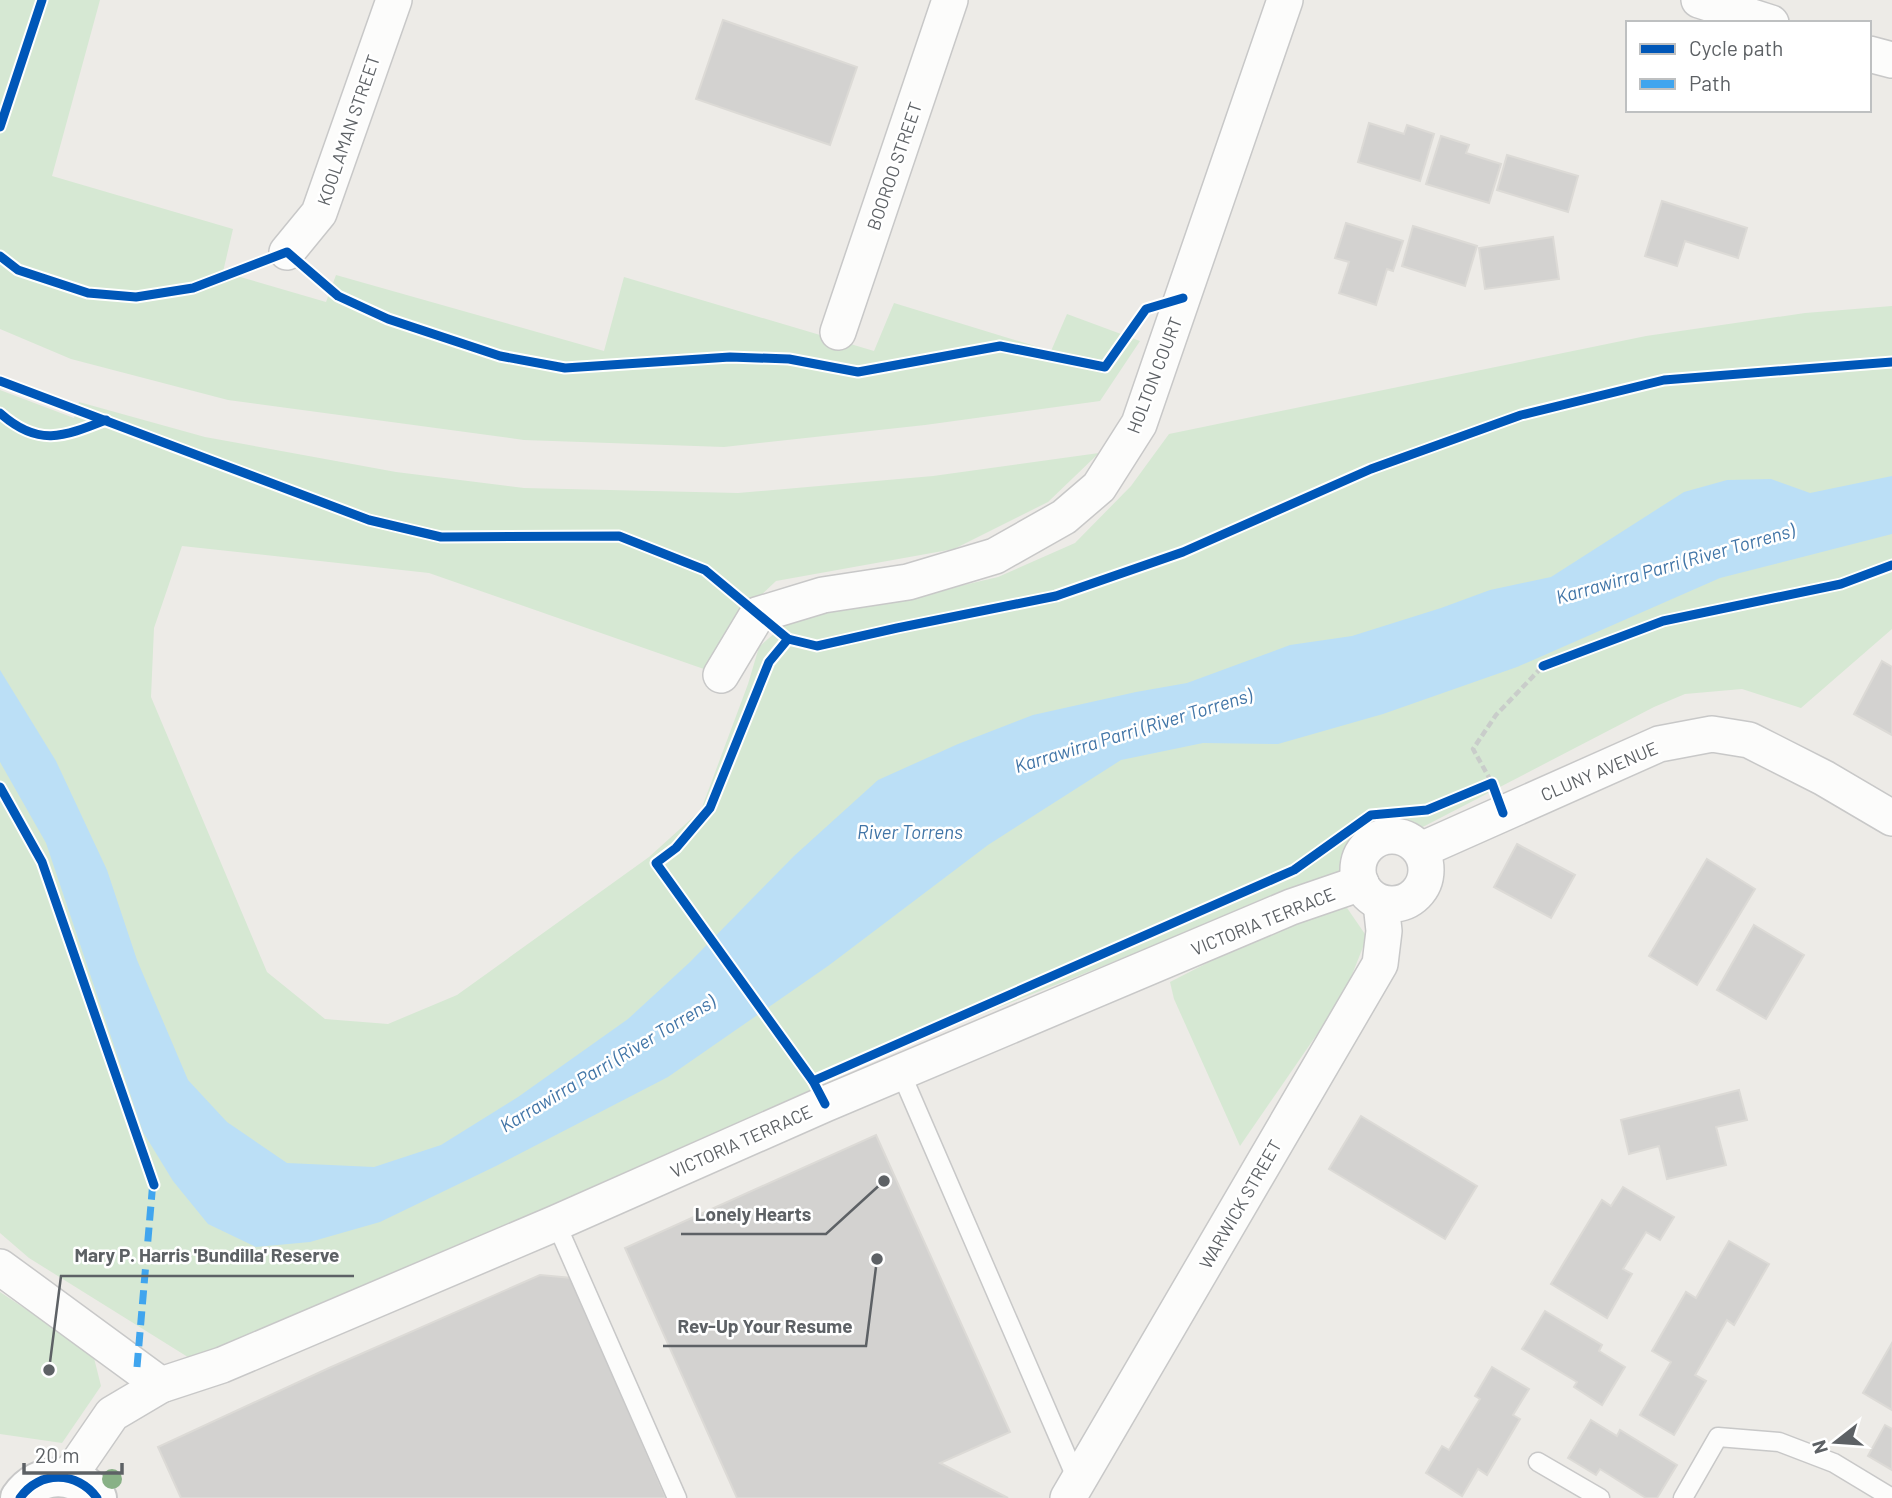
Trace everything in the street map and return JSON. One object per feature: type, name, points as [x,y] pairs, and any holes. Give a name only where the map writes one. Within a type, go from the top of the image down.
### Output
[{"type":"street","name":"KOOLAMAN STREET","points":[[288,252],[319,213],[394,0]]},
{"type":"street","name":"BOOROO STREET","points":[[838,332],[950,0]]},
{"type":"street","name":"HOLTON COURT","points":[[721,675],[757,615],[823,595],[908,582],[995,556],[1064,517],[1099,487],[1139,424],[1285,0]]},
{"type":"street","points":[[1699,0],[1765,21]]},
{"type":"street","points":[[1871,55],[1892,60]]},
{"type":"street","name":"CLUNY AVENUE","points":[[1421,850],[1497,798],[1659,744],[1712,734],[1749,740],[1824,778],[1892,818]]},
{"type":"street","points":[[1400,837],[1421,850],[1425,877],[1416,894],[1401,903],[1371,893],[1358,872],[1360,858],[1366,848],[1376,840],[1400,837]]},
{"type":"street","name":"VICTORIA TERRACE","points":[[53,1487],[112,1415],[162,1385],[222,1365],[556,1223],[825,1104],[1291,907],[1371,893]]},
{"type":"street","name":"WARWICK STREET","points":[[1073,1490],[1380,964],[1384,931],[1371,893]]},
{"type":"street","points":[[0,1267],[162,1385]]},
{"type":"lane","points":[[901,1073],[1073,1490]]},
{"type":"lane","points":[[556,1223],[677,1498]]},
{"type":"lane","points":[[1683,1498],[1718,1437],[1779,1442],[1834,1463],[1892,1498]]},
{"type":"lane","points":[[1538,1462],[1600,1498]]},
{"type":"path","points":[[1497,798],[1473,749],[1496,715],[1543,666],[1555,661]]},
{"type":"path","points":[[1479,788],[1497,798]]},
{"type":"green space","points":[[0,0],[100,0],[52,176],[233,229],[223,272],[326,302],[336,275],[604,351],[624,277],[874,351],[894,303],[1051,351],[1067,314],[1140,341],[1100,401],[925,425],[724,447],[524,440],[228,400],[71,359],[0,329]]},
{"type":"green space","points":[[1892,306],[1892,629],[1801,708],[1742,689],[1685,694],[1654,707],[1415,831],[1387,831],[1368,835],[1355,847],[1341,872],[924,1037],[731,1127],[327,1307],[191,1359],[29,1258],[0,1233],[0,390],[74,418],[79,402],[205,437],[396,472],[524,488],[738,493],[933,476],[1099,453],[1048,502],[954,549],[776,581],[737,618],[721,675],[429,573],[182,546],[154,628],[151,697],[267,972],[325,1019],[388,1024],[457,995],[649,857],[701,810],[759,647],[787,622],[811,612],[917,596],[998,577],[1075,543],[1131,486],[1169,434],[1646,336],[1805,313]]},
{"type":"green space","points":[[1320,905],[1345,905],[1367,937],[1344,995],[1240,1146],[1174,999],[1170,982]]},
{"type":"green space","points":[[0,1292],[93,1354],[101,1386],[62,1443],[0,1434]]},
{"type":"water","name":"River Torrens","points":[[1892,476],[1892,534],[1720,578],[1517,667],[1383,714],[1278,744],[1203,743],[1121,760],[988,845],[828,966],[668,1077],[496,1166],[380,1222],[310,1242],[256,1247],[208,1224],[173,1181],[143,1132],[46,843],[0,762],[0,670],[56,761],[107,870],[137,960],[188,1080],[227,1122],[287,1163],[374,1167],[441,1145],[518,1097],[628,1019],[690,962],[794,856],[878,780],[958,744],[1033,715],[1187,683],[1290,645],[1352,636],[1490,590],[1551,577],[1684,492],[1727,480],[1771,479],[1810,493]]},
{"type":"building","points":[[723,20],[857,67],[830,145],[696,99]]},
{"type":"building","points":[[1369,123],[1404,134],[1407,125],[1434,134],[1420,181],[1358,162]]},
{"type":"building","points":[[1441,136],[1469,145],[1466,153],[1501,164],[1489,203],[1426,184]]},
{"type":"building","points":[[1507,155],[1578,176],[1568,212],[1497,190]]},
{"type":"building","points":[[1662,201],[1747,228],[1738,258],[1685,241],[1677,266],[1645,256]]},
{"type":"building","points":[[1346,223],[1403,241],[1393,271],[1387,269],[1376,305],[1339,293],[1349,262],[1335,258]]},
{"type":"building","points":[[1413,226],[1477,246],[1465,286],[1402,266]]},
{"type":"building","points":[[1553,237],[1559,279],[1485,289],[1479,248]]},
{"type":"building","points":[[1882,661],[1892,667],[1892,735],[1854,714]]},
{"type":"building","points":[[1517,844],[1575,875],[1551,918],[1494,887]]},
{"type":"building","points":[[1707,859],[1755,889],[1697,985],[1649,956]]},
{"type":"building","points":[[1754,925],[1804,955],[1766,1019],[1717,990]]},
{"type":"building","points":[[1739,1090],[1747,1120],[1716,1127],[1726,1165],[1667,1179],[1659,1146],[1629,1154],[1621,1120]]},
{"type":"building","points":[[1361,1116],[1477,1186],[1445,1239],[1329,1169]]},
{"type":"building","points":[[876,1135],[1010,1432],[940,1463],[1008,1498],[737,1498],[625,1248]]},
{"type":"building","points":[[1623,1187],[1674,1217],[1660,1240],[1646,1232],[1623,1269],[1632,1274],[1607,1318],[1551,1284],[1602,1200],[1611,1206]]},
{"type":"building","points":[[1729,1241],[1769,1264],[1734,1325],[1727,1320],[1695,1375],[1706,1381],[1674,1435],[1640,1415],[1671,1362],[1652,1351],[1686,1292],[1696,1298]]},
{"type":"building","points":[[540,1275],[572,1278],[666,1498],[181,1498],[158,1447]]},
{"type":"building","points":[[1545,1311],[1602,1345],[1599,1351],[1625,1367],[1602,1405],[1574,1387],[1577,1382],[1522,1349]]},
{"type":"building","points":[[1892,1343],[1892,1410],[1863,1393]]},
{"type":"building","points":[[1492,1367],[1529,1389],[1513,1415],[1520,1419],[1487,1475],[1478,1469],[1462,1496],[1426,1473],[1442,1446],[1449,1450],[1480,1399],[1475,1396]]},
{"type":"building","points":[[1591,1420],[1617,1436],[1620,1430],[1677,1465],[1657,1498],[1646,1498],[1600,1469],[1596,1475],[1568,1458]]},
{"type":"building","points":[[1885,1425],[1892,1429],[1892,1470],[1868,1456]]},
{"type":"marked path","points":[[137,1367],[153,1181]]},
{"type":"cycle path","points":[[0,127],[42,0]]},
{"type":"cycle path","points":[[0,256],[18,270],[88,293],[136,297],[193,288],[287,252],[338,296],[388,319],[500,356],[565,368],[730,357],[789,359],[858,372],[1000,346],[1105,367],[1146,309],[1183,298]]},
{"type":"cycle path","points":[[0,381],[369,520],[441,537],[619,536],[705,570],[788,639],[817,646],[1056,596],[1183,552],[1371,469],[1521,415],[1664,380],[1892,362]]},
{"type":"cycle path","points":[[0,413],[27,431],[51,436],[77,431],[106,420]]},
{"type":"cycle path","points":[[1543,666],[1663,621],[1841,584],[1892,565]]},
{"type":"cycle path","points":[[788,639],[769,662],[710,808],[676,848],[656,863],[813,1081],[825,1104]]},
{"type":"cycle path","points":[[813,1081],[1294,870],[1371,815],[1427,810],[1492,783],[1503,813]]},
{"type":"cycle path","points":[[0,787],[42,862],[154,1185]]},
{"type":"cycle path","points":[[20,1498],[37,1482],[58,1477],[80,1483],[97,1498]]},
{"type":"place","name":"Lonely Hearts","points":[[884,1181]]},
{"type":"place","name":"Rev-Up Your Resume","points":[[877,1259]]},
{"type":"place","name":"Mary P. Harris 'Bundilla' Reserve","points":[[49,1370]]},
{"type":"water label","name":"Karrawirra Parri (River Torrens)","points":[[1675,563]]},
{"type":"water label","name":"Karrawirra Parri (River Torrens)","points":[[1133,730]]},
{"type":"water label","name":"Karrawirra Parri (River Torrens)","points":[[607,1063]]}]
